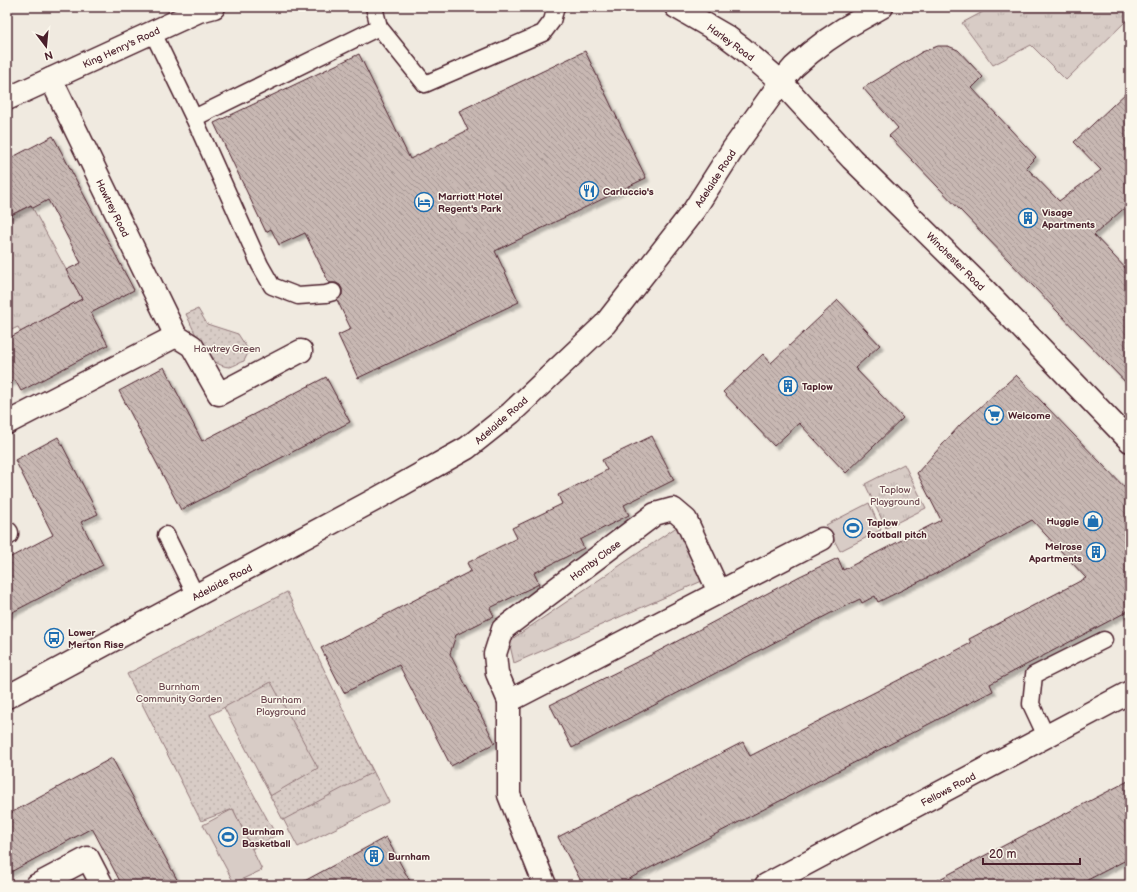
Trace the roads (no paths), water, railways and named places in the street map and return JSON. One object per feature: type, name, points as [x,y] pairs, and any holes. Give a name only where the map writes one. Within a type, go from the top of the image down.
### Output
[{"type":"street","name":"King Henry's Road","points":[[7,99],[199,11],[214,7]]},
{"type":"street","name":"Harley Road","points":[[676,7],[726,36],[781,82]]},
{"type":"street","name":"Adelaide Road","points":[[7,697],[378,498],[467,448],[511,413],[605,324],[694,210],[724,163],[781,82],[799,62],[826,40],[882,7]]},
{"type":"street","name":"Hawtrey Road","points":[[51,79],[176,336]]},
{"type":"street","name":"Winchester Road","points":[[781,82],[852,159],[984,289],[1130,441]]},
{"type":"street","points":[[7,423],[176,336],[192,346],[219,394],[301,351]]},
{"type":"street","name":"Hornby Close","points":[[545,885],[510,796],[509,701],[497,673],[495,654],[503,629],[655,514],[673,509],[686,520],[719,592]]},
{"type":"street","points":[[509,701],[822,539]]},
{"type":"street","name":"Fellows Road","points":[[766,885],[1130,692]]},
{"type":"street","points":[[37,885],[88,858],[102,885]]},
{"type":"lane","points":[[374,7],[380,27],[425,84],[543,33],[552,21],[556,7]]},
{"type":"lane","points":[[194,118],[380,27]]},
{"type":"lane","points":[[153,32],[194,118],[260,265],[272,286],[298,296],[333,292]]},
{"type":"lane","points":[[166,535],[196,596]]},
{"type":"lane","points":[[1046,736],[1031,704],[1034,675],[1104,640]]},
{"type":"place","name":"Carluccio's","points":[[589,191]]},
{"type":"place","name":"Marriott Hotel Regent's Park","points":[[424,202]]},
{"type":"place","name":"Visage Apartments","points":[[1028,218]]},
{"type":"place","name":"Taplow","points":[[788,386]]},
{"type":"place","name":"Welcome","points":[[994,415]]},
{"type":"place","name":"Huggle","points":[[1093,521]]},
{"type":"place","name":"Taplow football pitch","points":[[853,528]]},
{"type":"place","name":"Melrose Apartments","points":[[1096,552]]},
{"type":"place","name":"Lower Merton Rise","points":[[54,638]]},
{"type":"place","name":"Burnham Basketball","points":[[228,837]]},
{"type":"place","name":"Burnham","points":[[374,856]]},
{"type":"park label","name":"Hawtrey Green","points":[[227,348]]},
{"type":"park label","name":"Taplow Playground","points":[[895,494]]},
{"type":"park label","name":"Burnham Community Garden","points":[[179,692]]},
{"type":"park label","name":"Burnham Playground","points":[[281,704]]}]
